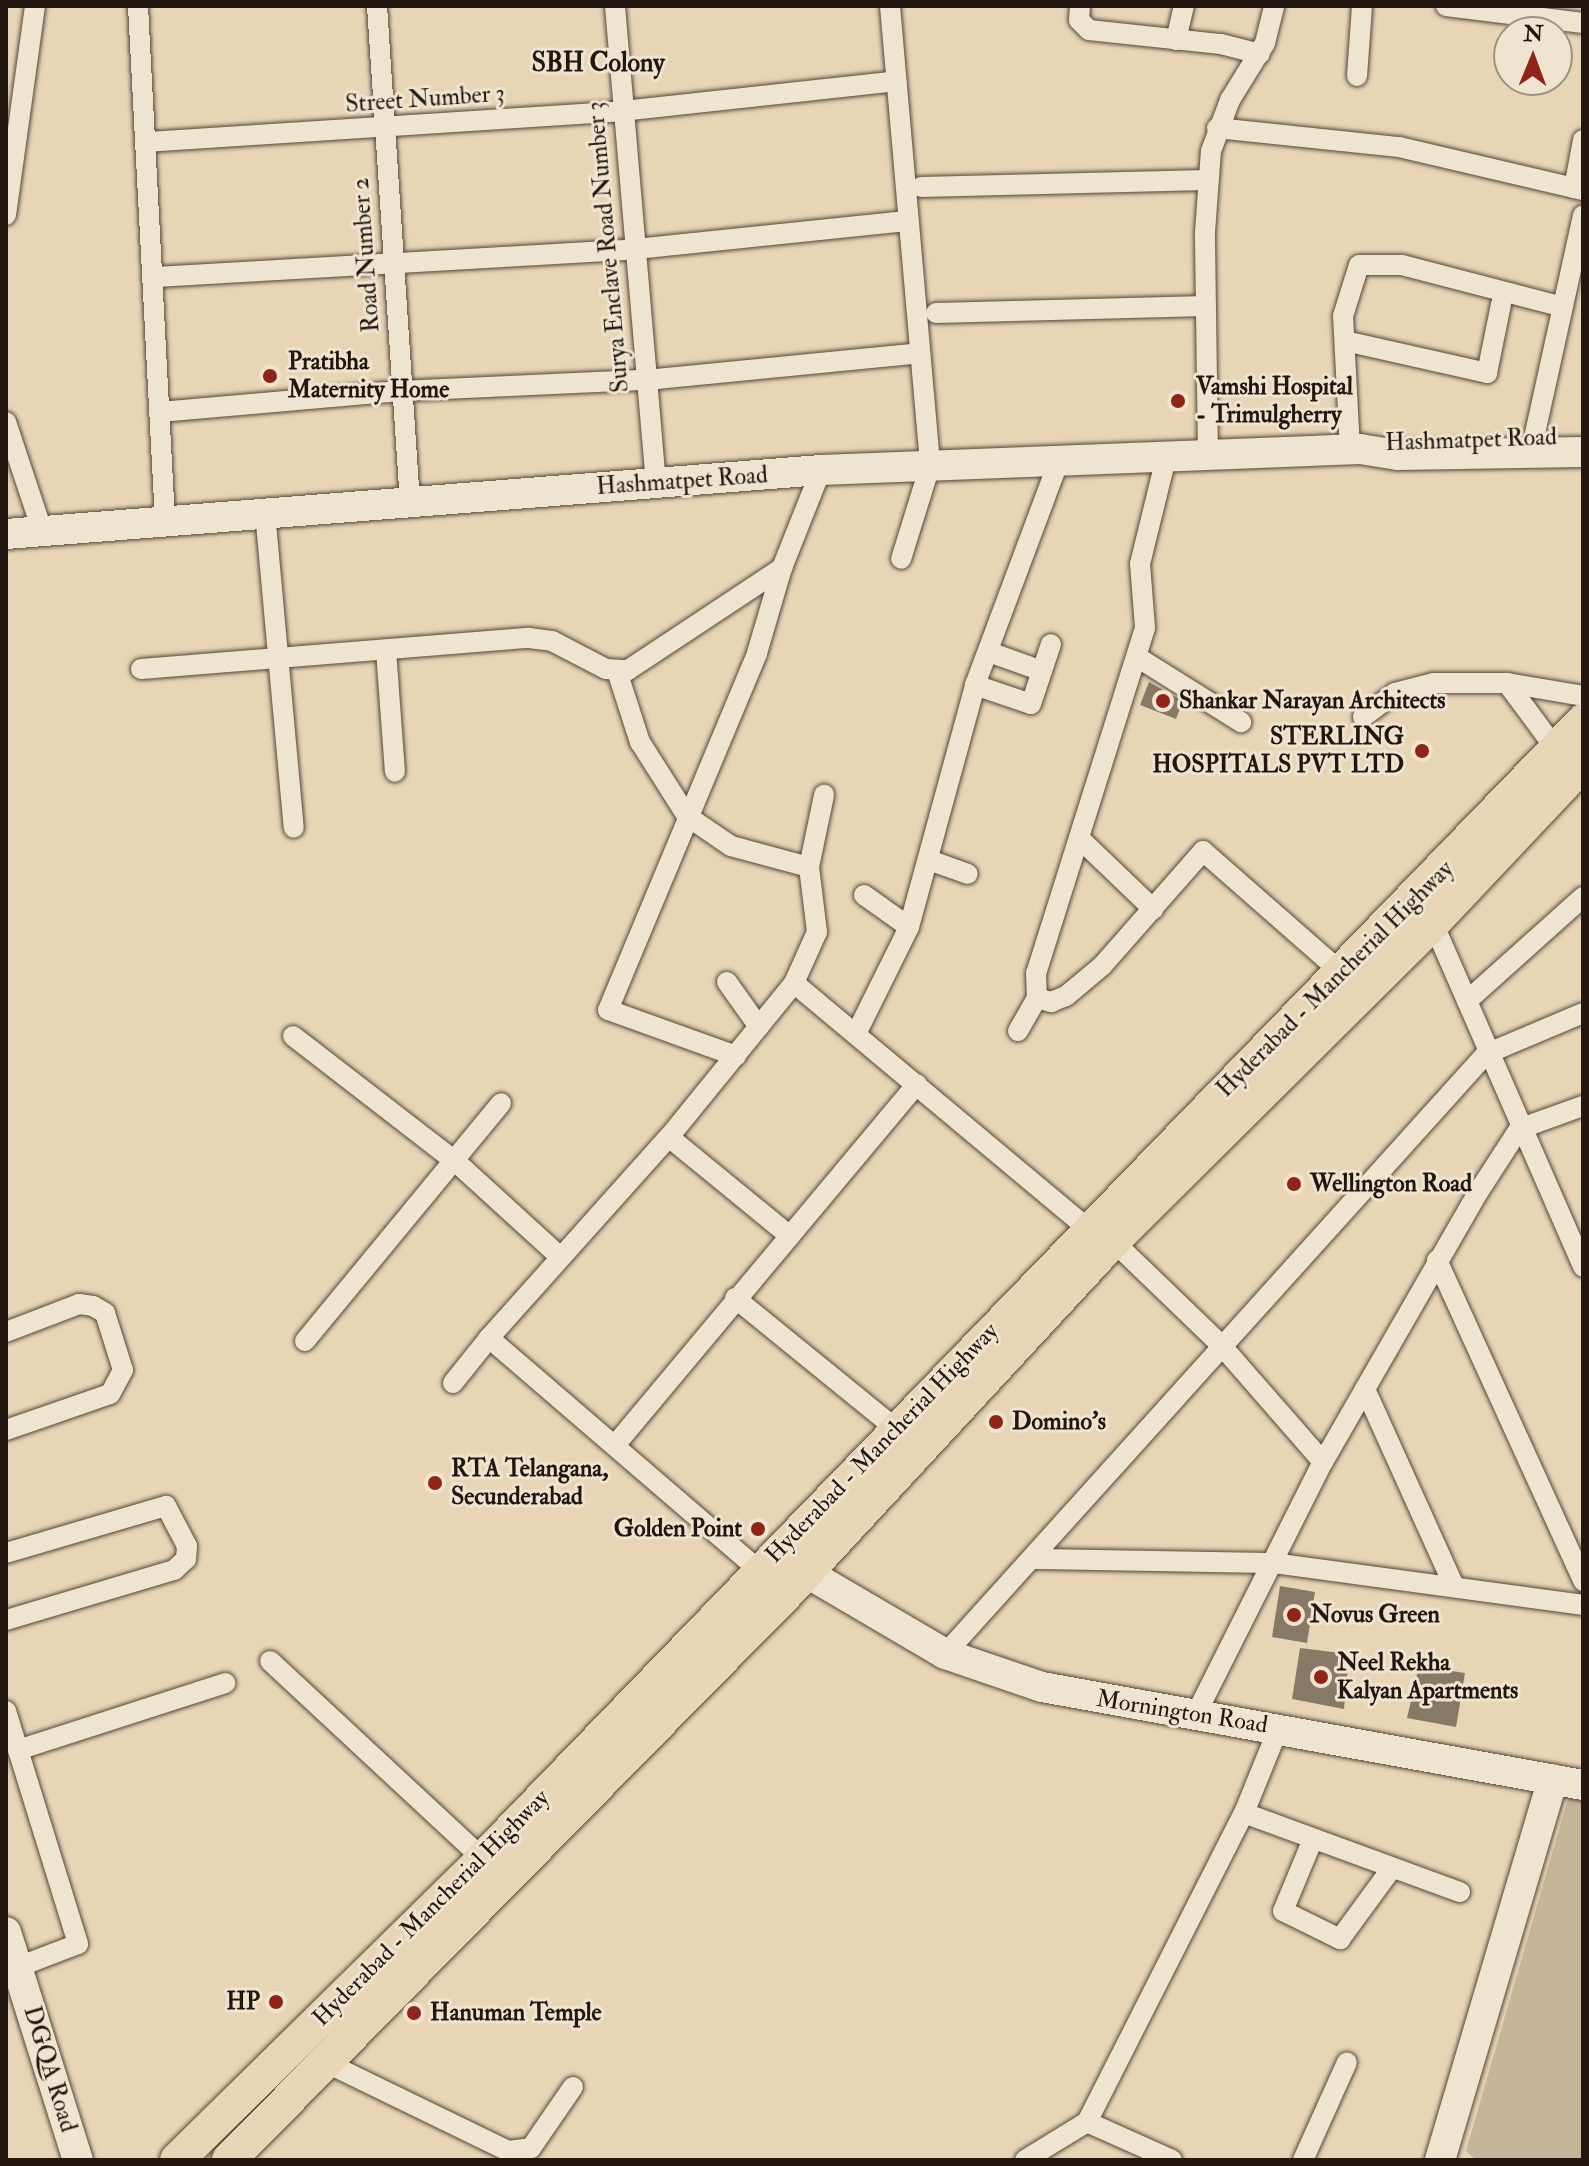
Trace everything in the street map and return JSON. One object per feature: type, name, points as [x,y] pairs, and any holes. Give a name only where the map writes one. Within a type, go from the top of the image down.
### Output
[{"type":"main road","name":"Hashmatpet Road","points":[[6,534],[821,470],[1060,458],[1166,458],[1355,449],[1397,441],[1583,437]]},
{"type":"main road","name":"Hashmatpet Road","points":[[1355,449],[1398,455],[1583,452]]},
{"type":"main road","name":"Hyderabad - Mancherial Highway","points":[[177,2160],[483,1859],[896,1429],[1433,923],[1570,758],[1583,721]]},
{"type":"main road","name":"Hyderabad - Mancherial Highway","points":[[229,2160],[795,1585],[1100,1235],[1343,974],[1570,758]]},
{"type":"main road","name":"Mornington Road","points":[[768,1562],[795,1585],[945,1654],[1042,1687],[1195,1716],[1279,1727],[1583,1785]]},
{"type":"main road","points":[[1440,2160],[1553,1779]]},
{"type":"main road","name":"DGQA Road","points":[[6,1932],[78,2160]]},
{"type":"street","points":[[6,215],[12,124],[35,6]]},
{"type":"street","points":[[138,6],[157,277],[165,521]]},
{"type":"street","name":"Road Number 2","points":[[377,6],[381,128],[396,266],[400,391],[410,500]]},
{"type":"street","name":"Surya Enclave Road Number 3","points":[[615,6],[656,483]]},
{"type":"street","points":[[890,6],[930,466],[901,559]]},
{"type":"street","points":[[1080,6],[1079,20],[1089,30],[1260,54]]},
{"type":"street","points":[[1176,40],[1184,6]]},
{"type":"street","points":[[1208,455],[1207,180],[1217,128],[1260,54],[1274,6]]},
{"type":"street","points":[[1357,76],[1362,6]]},
{"type":"street","points":[[1446,6],[1533,11],[1583,23]]},
{"type":"street","name":"Street Number 3","points":[[147,142],[622,111],[896,81]]},
{"type":"street","points":[[1217,128],[1399,147],[1578,189],[1583,140]]},
{"type":"street","points":[[921,187],[1207,180]]},
{"type":"street","points":[[1534,438],[1583,215]]},
{"type":"street","points":[[157,277],[396,266],[636,249],[909,221]]},
{"type":"street","points":[[1355,449],[1343,316],[1351,275],[1372,261],[1563,307]]},
{"type":"street","points":[[1345,341],[1487,373],[1501,304]]},
{"type":"street","points":[[936,313],[1206,306]]},
{"type":"street","points":[[160,412],[400,391],[646,380],[920,353]]},
{"type":"street","points":[[6,422],[42,530]]},
{"type":"street","points":[[856,1034],[909,927],[975,685],[1060,458]]},
{"type":"street","points":[[1018,1031],[1037,998],[1036,973],[1148,616],[1140,564],[1166,458]]},
{"type":"street","points":[[736,1056],[608,1010],[757,653],[782,568],[821,470]]},
{"type":"street","points":[[265,512],[294,828]]},
{"type":"street","points":[[617,671],[679,639],[782,568]]},
{"type":"street","points":[[141,669],[529,638],[552,641],[617,671],[640,742],[687,816],[731,846],[809,867]]},
{"type":"street","points":[[975,685],[1031,704],[1051,644]]},
{"type":"street","points":[[386,650],[395,772]]},
{"type":"street","points":[[989,652],[1042,671]]},
{"type":"street","points":[[1137,657],[1241,722]]},
{"type":"street","points":[[1363,717],[1413,686],[1507,683],[1583,696]]},
{"type":"street","points":[[1507,683],[1570,758]]},
{"type":"street","points":[[453,1383],[558,1255],[669,1137],[794,983],[817,932],[809,867],[824,795]]},
{"type":"street","points":[[1079,838],[1153,909]]},
{"type":"street","points":[[1037,998],[1051,1002],[1066,996],[1153,909],[1203,851],[1343,974]]},
{"type":"street","points":[[929,860],[968,874]]},
{"type":"street","points":[[864,895],[909,927]]},
{"type":"street","points":[[1467,1001],[1583,897]]},
{"type":"street","points":[[1433,923],[1486,1054],[1583,1267]]},
{"type":"street","points":[[727,982],[759,1027]]},
{"type":"street","points":[[794,983],[1100,1235],[1221,1345],[1323,1462]]},
{"type":"street","points":[[945,1654],[1035,1559],[1221,1345],[1486,1054],[1583,1013]]},
{"type":"street","points":[[293,1036],[455,1161],[558,1255]]},
{"type":"street","points":[[616,1444],[917,1084]]},
{"type":"street","points":[[305,1341],[501,1103]]},
{"type":"street","points":[[1195,1716],[1323,1462],[1437,1260],[1519,1129],[1583,1106]]},
{"type":"street","points":[[669,1137],[790,1236]]},
{"type":"street","points":[[1563,1220],[1583,1212]]},
{"type":"street","points":[[1437,1260],[1583,1581]]},
{"type":"street","points":[[735,1298],[896,1429]]},
{"type":"street","points":[[6,1332],[79,1304],[93,1306],[105,1313],[123,1370],[110,1394],[6,1430]]},
{"type":"street","points":[[489,1338],[616,1444],[768,1562]]},
{"type":"street","points":[[1365,1389],[1454,1586]]},
{"type":"street","points":[[6,1553],[166,1506],[187,1546],[186,1559],[174,1570],[6,1620]]},
{"type":"street","points":[[1035,1559],[1273,1563],[1583,1605]]},
{"type":"street","points":[[270,1661],[483,1859]]},
{"type":"street","points":[[18,1750],[225,1683]]},
{"type":"street","points":[[6,1711],[78,1944],[18,1967]]},
{"type":"street","points":[[1025,2160],[1087,2122],[1244,1813],[1279,1727]]},
{"type":"street","points":[[1244,1813],[1460,1892]]},
{"type":"street","points":[[1313,1839],[1283,1911],[1340,1939],[1392,1868]]},
{"type":"street","points":[[325,2062],[508,2151],[531,2148],[573,2087]]},
{"type":"street","points":[[1303,2160],[1347,2062]]},
{"type":"street","points":[[1087,2122],[1172,2160]]},
{"type":"shaded area","points":[[1570,1792],[1583,1795],[1583,2160],[1476,2160],[1466,2151]]},
{"type":"building","name":"Shankar Narayan Architects","points":[[1149,682],[1183,701],[1176,719],[1140,705]]},
{"type":"building","name":"Novus Green","points":[[1280,1586],[1315,1592],[1307,1643],[1272,1637]]},
{"type":"building","name":"Neel Rekha Kalyan Apartments","points":[[1300,1648],[1349,1654],[1344,1709],[1292,1699]]},
{"type":"building","points":[[1419,1666],[1465,1673],[1456,1727],[1407,1718]]},
{"type":"place","name":"Pratibha Maternity Home","points":[[270,376]]},
{"type":"place","name":"Vamshi Hospital - Trimulgherry","points":[[1178,401]]},
{"type":"place","name":"Shankar Narayan Architects","points":[[1163,701]]},
{"type":"place","name":"STERLING HOSPITALS PVT LTD","points":[[1422,751]]},
{"type":"place","name":"Wellington Road","points":[[1294,1184]]},
{"type":"place","name":"Domino's","points":[[996,1422]]},
{"type":"place","name":"RTA Telangana, Secunderabad","points":[[435,1483]]},
{"type":"place","name":"Golden Point","points":[[758,1529]]},
{"type":"place","name":"Novus Green","points":[[1294,1615]]},
{"type":"place","name":"Neel Rekha Kalyan Apartments","points":[[1321,1677]]},
{"type":"place","name":"HP","points":[[276,2002]]},
{"type":"place","name":"Hanuman Temple","points":[[414,2013]]},
{"type":"district","name":"SBH Colony","points":[[598,64]]}]
